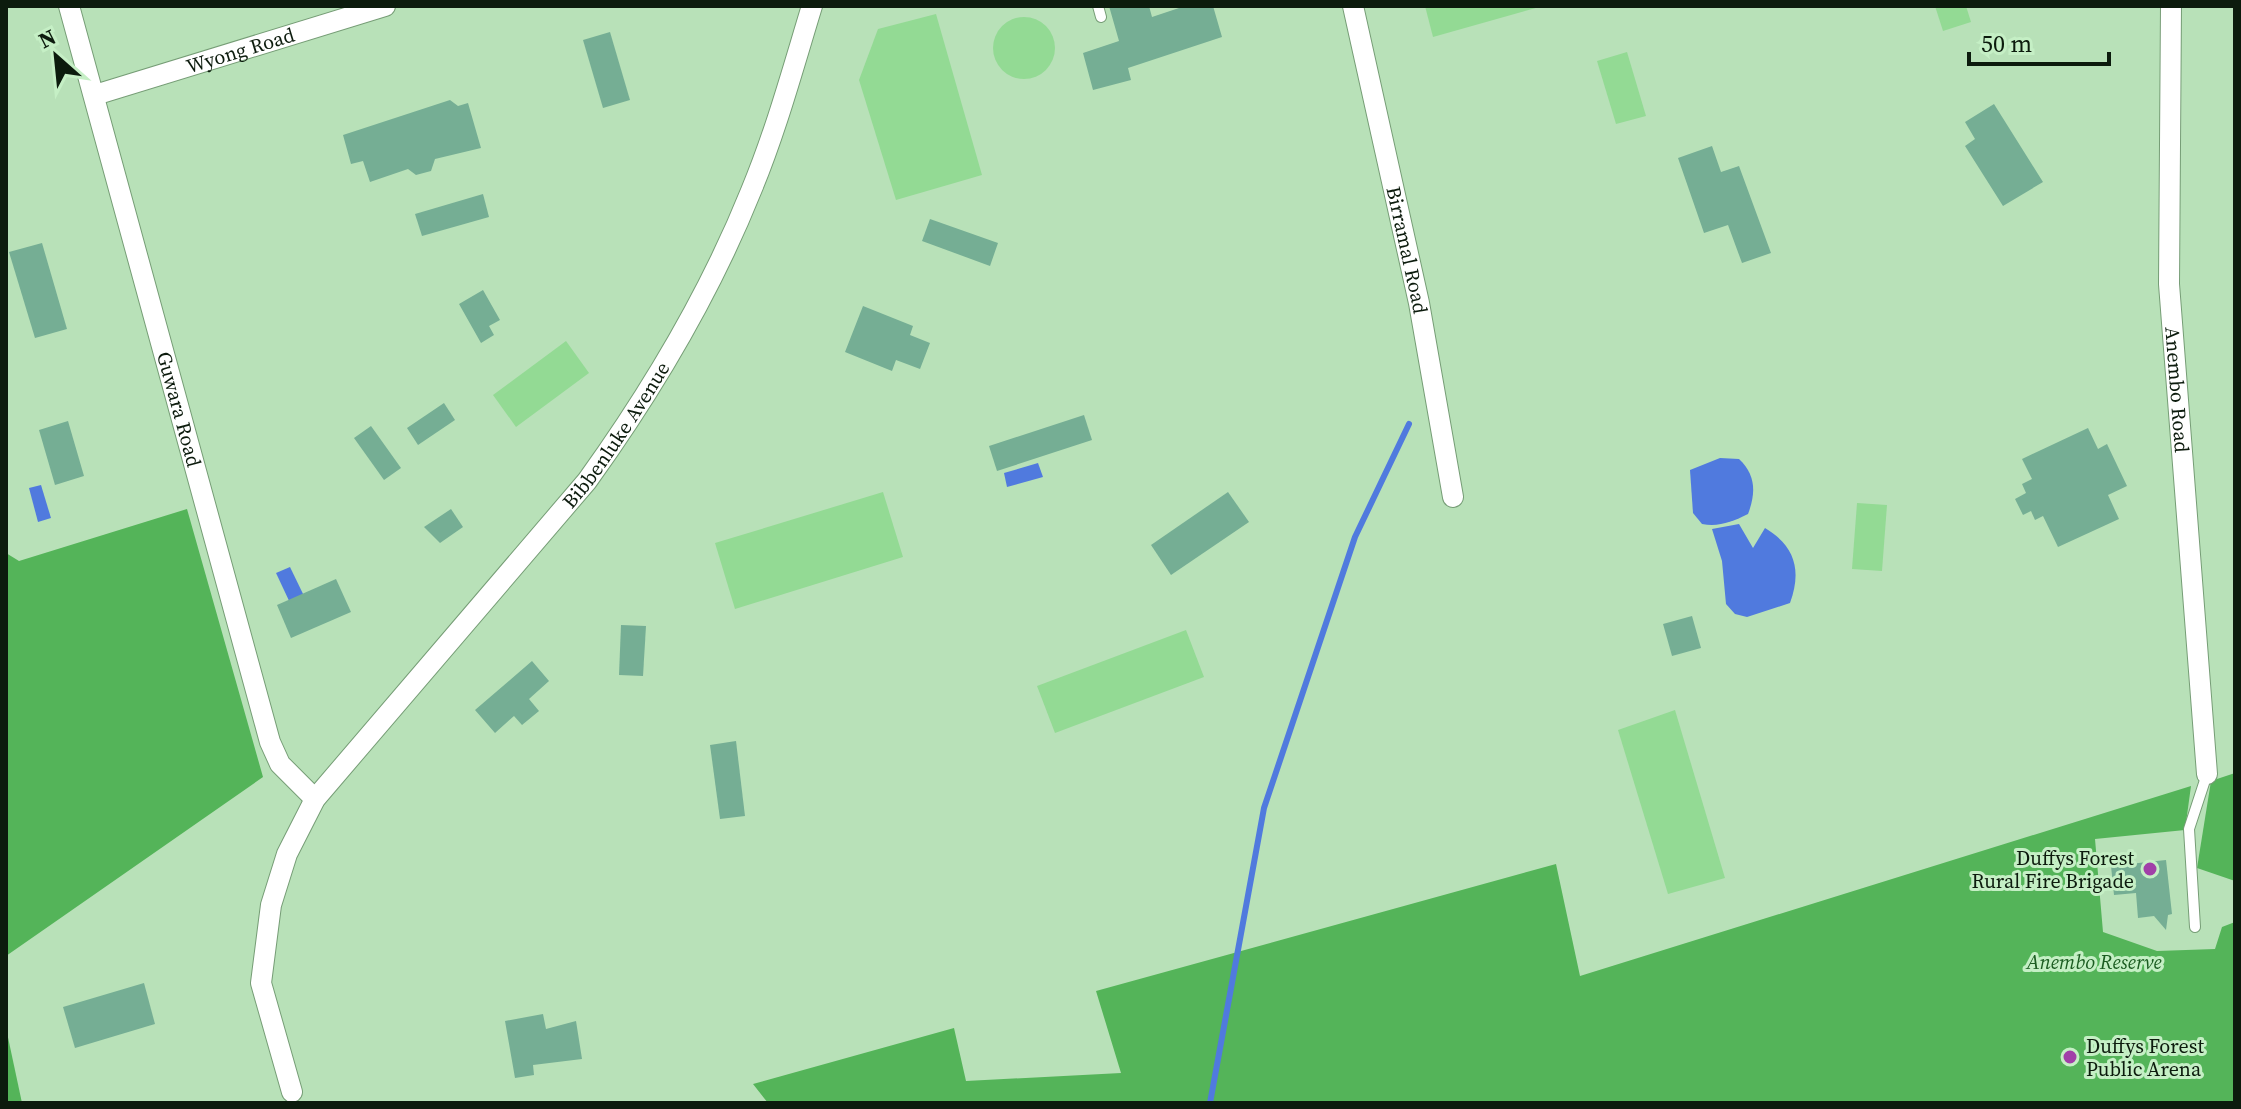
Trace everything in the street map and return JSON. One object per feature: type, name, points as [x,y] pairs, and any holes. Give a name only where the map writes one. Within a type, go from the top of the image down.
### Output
[{"type":"street","name":"Guwara Road","points":[[69,6],[270,742],[280,764],[315,799]]},
{"type":"street","name":"Wyong Road","points":[[95,95],[385,6]]},
{"type":"street","name":"Bibbenluke Avenue","points":[[292,1092],[261,983],[271,905],[287,854],[315,799],[587,481],[626,427],[661,369],[741,215],[770,142],[812,6]]},
{"type":"street","name":"Birramal Road","points":[[1353,6],[1419,303],[1453,497]]},
{"type":"street","name":"Anembo Road","points":[[2171,6],[2169,284],[2207,774]]},
{"type":"lane","points":[[2195,927],[2189,829],[2207,774]]},
{"type":"green space","points":[[1425,6],[1543,6],[1433,37]]},
{"type":"green space","points":[[1935,6],[1966,6],[1971,22],[1943,31]]},
{"type":"green space","points":[[936,14],[982,175],[896,200],[859,80],[878,29]]},
{"type":"green space","points":[[1024,17],[1046,26],[1055,48],[1046,70],[1024,79],[1002,70],[993,48],[1002,26]]},
{"type":"green space","points":[[1627,52],[1646,116],[1616,124],[1597,61]]},
{"type":"green space","points":[[566,341],[589,373],[516,427],[493,395]]},
{"type":"green space","points":[[883,492],[903,557],[735,609],[715,543]]},
{"type":"green space","points":[[1857,503],[1887,505],[1882,571],[1852,569]]},
{"type":"green space","points":[[187,509],[263,777],[6,956],[6,553],[19,561]]},
{"type":"green space","points":[[1186,630],[1204,677],[1055,733],[1037,686]]},
{"type":"green space","points":[[1675,710],[1725,878],[1668,894],[1618,730]]},
{"type":"green space","points":[[2235,773],[2235,881],[2197,868],[2211,781]]},
{"type":"green space","name":"Anembo Reserve","points":[[2191,786],[2185,830],[2095,839],[2103,932],[2157,951],[2215,949],[2222,927],[2235,922],[2235,1103],[768,1103],[753,1084],[954,1028],[966,1081],[1121,1073],[1096,991],[1556,864],[1580,976]]},
{"type":"green space","points":[[6,1028],[22,1103],[6,1103]]},
{"type":"water","points":[[1720,458],[1739,459],[1749,471],[1753,485],[1751,506],[1748,514],[1731,521],[1702,524],[1693,513],[1690,470]]},
{"type":"water","points":[[1038,463],[1043,477],[1007,487],[1004,473]]},
{"type":"water","points":[[41,485],[51,518],[38,522],[29,488]]},
{"type":"water","points":[[1739,524],[1753,548],[1765,528],[1789,551],[1795,570],[1790,603],[1747,617],[1735,614],[1726,604],[1722,561],[1712,529]]},
{"type":"water","points":[[290,567],[305,598],[291,605],[276,573]]},
{"type":"building","points":[[1109,6],[1149,6],[1152,17],[1185,6],[1213,6],[1222,37],[1128,68],[1131,80],[1093,90],[1083,53],[1119,41]]},
{"type":"building","points":[[610,32],[630,100],[603,108],[583,40]]},
{"type":"building","points":[[450,100],[458,106],[468,103],[481,148],[435,159],[431,171],[416,175],[408,169],[370,182],[363,161],[351,164],[343,135]]},
{"type":"building","points":[[1994,104],[2043,182],[2003,206],[1965,146],[1975,139],[1965,122]]},
{"type":"building","points":[[1712,146],[1721,172],[1739,166],[1771,253],[1742,263],[1728,225],[1704,233],[1678,158]]},
{"type":"building","points":[[483,194],[489,217],[422,236],[415,214]]},
{"type":"building","points":[[930,219],[998,243],[990,266],[922,241]]},
{"type":"building","points":[[42,243],[67,329],[35,338],[9,252]]},
{"type":"building","points":[[483,290],[500,320],[489,326],[494,335],[481,343],[459,304]]},
{"type":"building","points":[[863,306],[913,326],[910,335],[930,343],[920,369],[896,360],[892,371],[845,352]]},
{"type":"building","points":[[444,403],[455,420],[418,445],[407,428]]},
{"type":"building","points":[[1084,415],[1092,440],[997,471],[989,446]]},
{"type":"building","points":[[68,421],[84,476],[55,485],[39,430]]},
{"type":"building","points":[[371,426],[401,468],[384,480],[354,438]]},
{"type":"building","points":[[2088,428],[2098,449],[2107,444],[2127,486],[2108,495],[2119,519],[2058,547],[2043,516],[2035,520],[2031,511],[2023,515],[2015,499],[2026,493],[2022,484],[2032,479],[2022,459]]},
{"type":"building","points":[[1228,492],[1249,522],[1171,575],[1151,545]]},
{"type":"building","points":[[451,509],[463,527],[440,543],[424,527]]},
{"type":"building","points":[[336,579],[351,612],[291,638],[277,605]]},
{"type":"building","points":[[1692,616],[1701,648],[1672,656],[1663,624]]},
{"type":"building","points":[[621,625],[646,626],[643,676],[619,675]]},
{"type":"building","points":[[532,661],[549,681],[529,699],[539,711],[522,725],[514,716],[495,733],[475,710]]},
{"type":"building","points":[[736,741],[745,816],[720,819],[710,745]]},
{"type":"building","points":[[2166,860],[2172,914],[2168,915],[2166,930],[2154,916],[2138,918],[2136,893],[2114,895],[2111,866]]},
{"type":"building","points":[[144,983],[155,1024],[75,1048],[63,1007]]},
{"type":"building","points":[[543,1014],[546,1029],[576,1021],[582,1059],[533,1065],[534,1075],[515,1078],[505,1021]]},
{"type":"waterway","points":[[1210,1103],[1264,808],[1355,537],[1409,424]]},
{"type":"place","name":"Duffys Forest Rural Fire Brigade","points":[[2150,869]]},
{"type":"place","name":"Duffys Forest Public Arena","points":[[2070,1057]]}]
